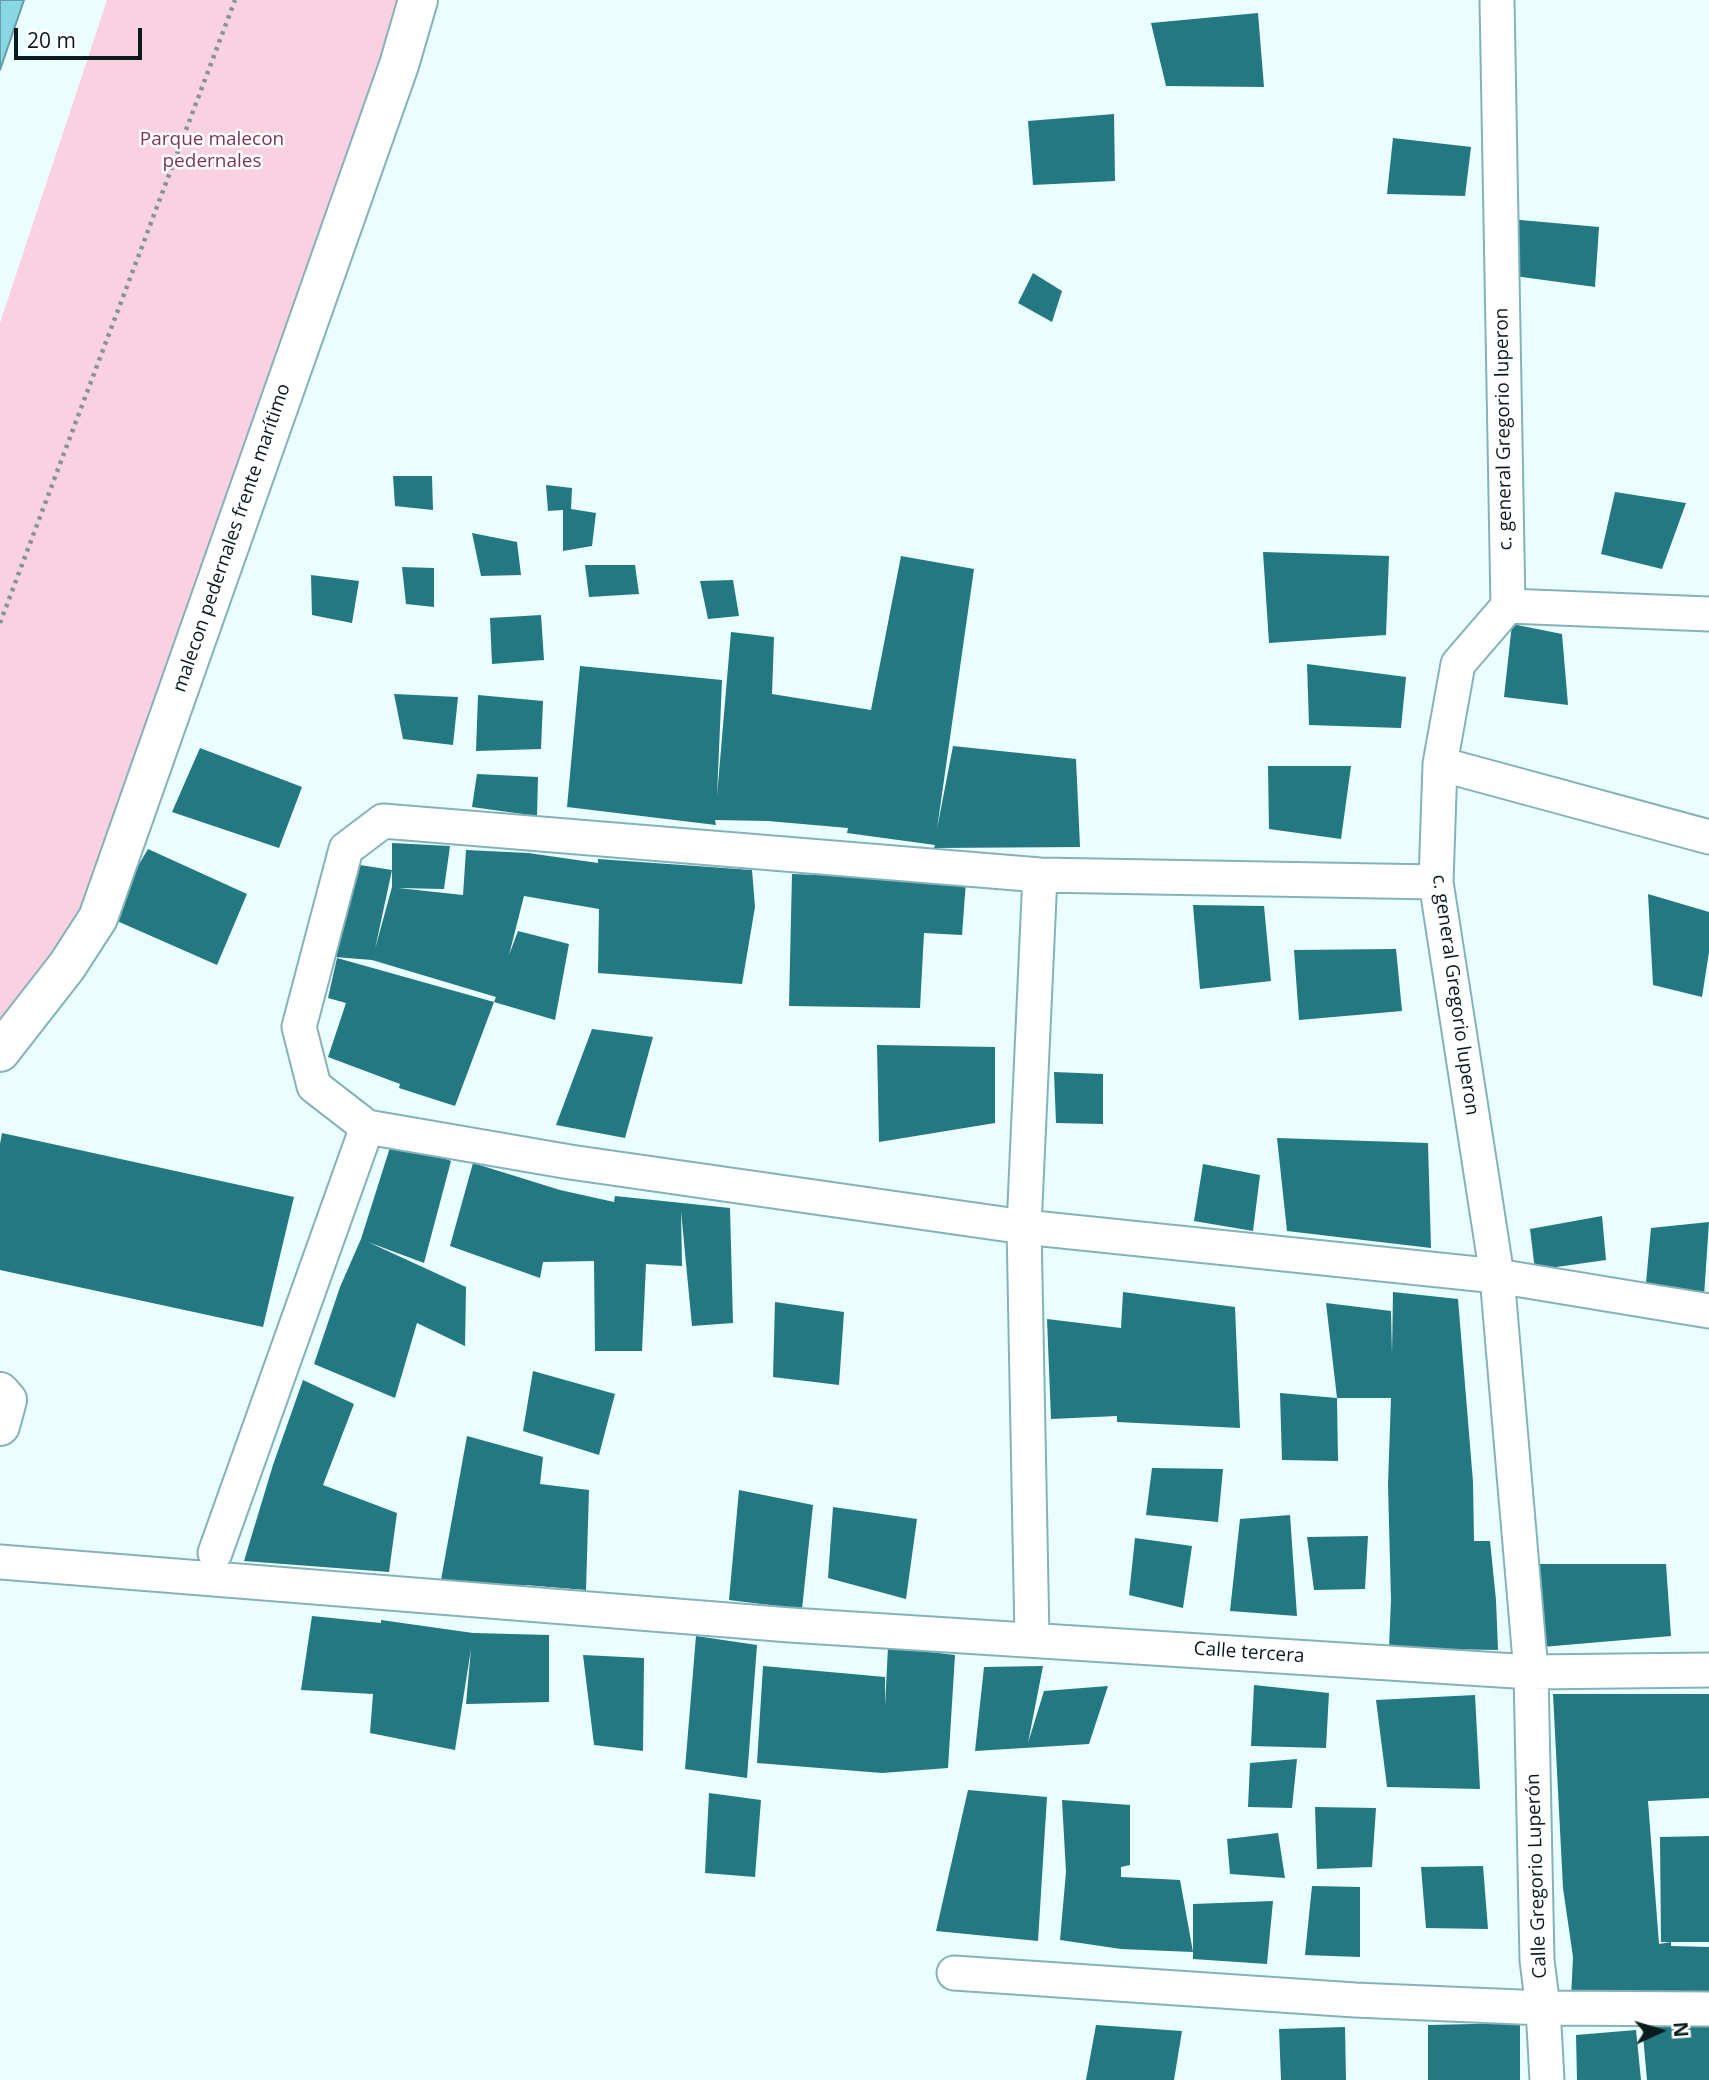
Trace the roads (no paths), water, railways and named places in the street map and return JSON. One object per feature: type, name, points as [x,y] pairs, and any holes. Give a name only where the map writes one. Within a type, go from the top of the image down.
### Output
[{"type":"main road","name":"malecon pedernales frente marítimo","points":[[0,1052],[67,966],[99,918],[390,91],[418,0]]},
{"type":"main road","points":[[0,1392],[7,1400],[0,1426]]},
{"type":"street","name":"c. general Gregorio luperon","points":[[1497,0],[1508,606],[1458,664],[1440,764],[1436,882],[1497,1276],[1531,1672]]},
{"type":"street","points":[[1508,606],[1709,614]]},
{"type":"street","points":[[1440,764],[1709,837]]},
{"type":"street","points":[[1436,882],[1040,874],[383,821],[346,849],[299,1027],[314,1086],[367,1127],[570,1162],[1024,1227],[1497,1276],[1709,1311]]},
{"type":"street","points":[[1032,1639],[1024,1227],[1040,874]]},
{"type":"street","points":[[215,1553],[367,1127]]},
{"type":"street","name":"Calle tercera","points":[[0,1562],[790,1625],[1531,1672],[1709,1670]]},
{"type":"street","name":"Calle Gregorio Luperón","points":[[1531,1672],[1537,1946],[1548,2080]]},
{"type":"street","points":[[954,1973],[1355,2000],[1543,2008],[1709,2009]]},
{"type":"water","points":[[0,0],[24,0],[0,70]]},
{"type":"park label","name":"Parque malecon pedernales","points":[[212,151]]}]
